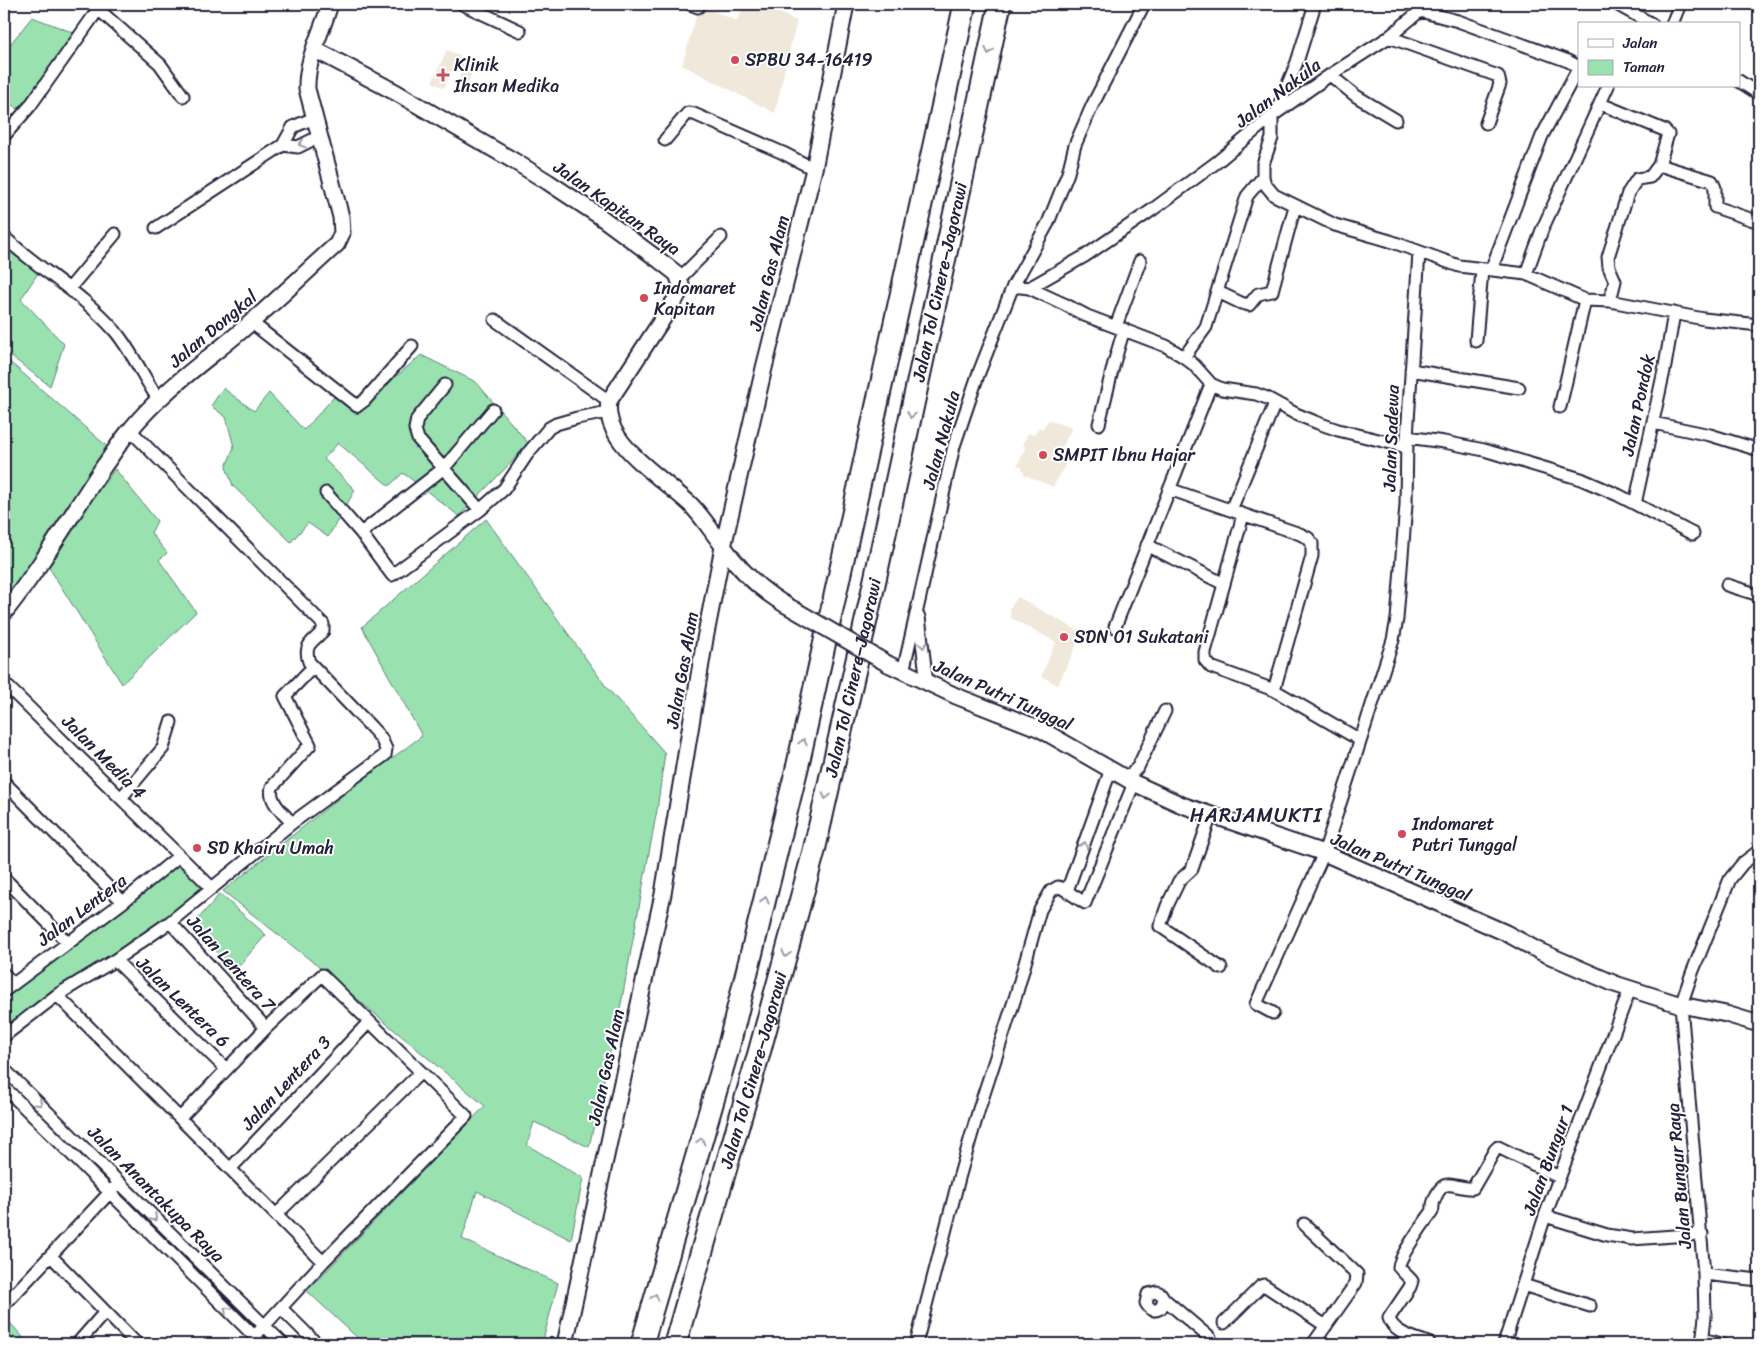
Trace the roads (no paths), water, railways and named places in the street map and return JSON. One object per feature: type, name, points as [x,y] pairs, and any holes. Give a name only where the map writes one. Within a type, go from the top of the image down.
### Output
[{"type":"highway","name":"Jalan Tol Cinere–Jagorawi","points":[[642,1344],[728,1050],[798,764],[965,4]]},
{"type":"highway","name":"Jalan Tol Cinere–Jagorawi","points":[[675,1344],[759,1053],[814,851],[1000,4]]},
{"type":"street","name":"Jalan Dongkal","points":[[4,613],[130,430],[158,399],[251,322],[337,244],[342,226],[340,211],[307,89],[307,77],[314,49],[330,4]]},
{"type":"street","points":[[462,4],[520,30]]},
{"type":"street","name":"Jalan Gas Alam","points":[[565,1344],[660,910],[723,547],[764,368],[814,169],[846,4]]},
{"type":"street","name":"Jalan Nakula","points":[[903,672],[960,427],[978,375],[1013,286],[1048,223],[1068,173],[1075,145],[1144,4]]},
{"type":"street","points":[[1315,4],[1297,62],[1274,115],[1272,138],[1263,164],[1265,184],[1274,195],[1335,225],[1459,266],[1526,274],[1585,300],[1610,301],[1704,319],[1759,325]]},
{"type":"street","points":[[1616,4],[1648,22]]},
{"type":"street","points":[[1673,22],[1680,4]]},
{"type":"street","points":[[4,136],[30,106],[100,6],[156,60],[175,82],[183,96]]},
{"type":"street","name":"Jalan Nakula","points":[[1029,288],[1085,256],[1152,210],[1218,162],[1274,115],[1330,75],[1389,37],[1420,11],[1458,21],[1568,61],[1578,66]]},
{"type":"street","points":[[1389,37],[1498,76],[1500,84],[1486,123]]},
{"type":"street","name":"Jalan Kapitan Raya","points":[[314,49],[380,84],[548,182],[672,269],[679,278],[680,290],[608,406]]},
{"type":"street","points":[[1476,341],[1487,270],[1542,136],[1578,69]]},
{"type":"street","points":[[1330,75],[1356,96],[1396,120]]},
{"type":"street","points":[[1740,82],[1759,94]]},
{"type":"street","points":[[1526,274],[1542,230],[1602,104],[1607,88]]},
{"type":"street","points":[[1602,104],[1664,130],[1668,134],[1659,164],[1650,177],[1637,179],[1628,193],[1608,258],[1609,267],[1615,281],[1610,301]]},
{"type":"street","points":[[665,140],[688,113],[694,114],[783,152],[814,169]]},
{"type":"street","points":[[156,228],[283,145],[293,127],[314,118]]},
{"type":"street","points":[[283,145],[298,147],[320,136]]},
{"type":"street","points":[[1659,164],[1712,181],[1715,207],[1759,222]]},
{"type":"street","points":[[1184,357],[1206,327],[1246,196],[1263,177]]},
{"type":"street","points":[[1218,292],[1241,303],[1249,304],[1258,294],[1272,291],[1295,206]]},
{"type":"street","points":[[69,289],[115,234]]},
{"type":"street","points":[[4,237],[105,319],[119,335],[158,399]]},
{"type":"street","points":[[679,278],[721,237]]},
{"type":"street","name":"Jalan Sadewa","points":[[1273,1013],[1256,1004],[1324,853],[1393,640],[1397,619],[1406,505],[1407,442],[1419,252]]},
{"type":"street","points":[[1099,424],[1120,328],[1140,261]]},
{"type":"street","points":[[1013,286],[1029,288],[1086,316],[1166,346],[1194,365],[1211,384],[1222,389],[1256,394],[1296,414],[1338,430],[1407,442],[1444,442],[1484,450],[1580,479],[1693,534]]},
{"type":"street","points":[[1560,407],[1585,300]]},
{"type":"street","name":"Jalan Pondok","points":[[1634,504],[1653,423],[1674,313]]},
{"type":"street","points":[[495,320],[608,406],[612,427],[621,442],[690,505],[708,525],[723,547]]},
{"type":"street","points":[[251,322],[357,406],[365,400],[412,346]]},
{"type":"street","points":[[1411,370],[1519,388]]},
{"type":"street","points":[[1115,627],[1211,384]]},
{"type":"street","points":[[445,385],[418,419],[415,429],[418,438],[480,510]]},
{"type":"street","points":[[1231,510],[1274,403]]},
{"type":"street","points":[[326,493],[361,533],[392,575],[480,510],[504,489],[528,453],[549,428],[608,406]]},
{"type":"street","points":[[361,533],[444,468],[493,410]]},
{"type":"street","points":[[1653,423],[1710,435],[1759,450]]},
{"type":"street","points":[[4,1036],[56,995],[115,960],[170,922],[292,823],[384,755],[386,749],[381,738],[313,667],[307,657],[308,645],[323,631],[323,624],[130,430]]},
{"type":"street","points":[[1169,489],[1300,534],[1308,538],[1312,543],[1313,549],[1274,690]]},
{"type":"street","points":[[1243,515],[1205,652],[1205,660],[1210,667],[1274,690],[1360,740]]},
{"type":"street","points":[[1147,545],[1224,584]]},
{"type":"street","name":"Jalan Putri Tunggal","points":[[723,547],[756,583],[771,596],[888,664],[927,683],[1040,729],[1130,781],[1182,805],[1324,853],[1506,933],[1564,962],[1630,989],[1681,1006],[1726,1014],[1759,1024]]},
{"type":"street","points":[[1727,585],[1759,595]]},
{"type":"street","name":"Jalan Nakula","points":[[918,607],[927,683]]},
{"type":"street","points":[[292,823],[276,804],[271,791],[272,787],[310,745],[285,696],[313,667]]},
{"type":"street","name":"Jalan Media 4","points":[[4,683],[212,888]]},
{"type":"street","points":[[916,1344],[976,1118],[1016,995],[1040,910],[1051,891],[1060,887],[1085,903],[1130,781],[1165,711]]},
{"type":"street","points":[[121,798],[163,748],[171,722]]},
{"type":"street","points":[[1067,891],[1111,769]]},
{"type":"street","points":[[4,782],[123,902]]},
{"type":"street","points":[[1212,815],[1192,869],[1180,880],[1166,906],[1160,926],[1221,968]]},
{"type":"street","points":[[1681,1006],[1695,965],[1730,880],[1743,863],[1759,851]]},
{"type":"street","name":"Jalan Lentera","points":[[8,987],[123,902],[179,856]]},
{"type":"street","points":[[4,878],[68,943]]},
{"type":"street","name":"Jalan Lentera 7","points":[[170,922],[266,1028]]},
{"type":"street","name":"Jalan Lentera 6","points":[[115,960],[226,1069]]},
{"type":"street","points":[[4,974],[8,987]]},
{"type":"street","points":[[180,1118],[266,1028],[322,975],[466,1116],[323,1262],[265,1326],[258,1341]]},
{"type":"street","name":"Jalan Bungur 1","points":[[1504,1344],[1545,1216],[1630,989]]},
{"type":"street","points":[[56,995],[323,1262]]},
{"type":"street","name":"Jalan Bungur Raya","points":[[1681,1006],[1702,1234],[1705,1317],[1703,1342]]},
{"type":"street","name":"Jalan Lentera 3","points":[[230,1169],[368,1022]]},
{"type":"street","name":"Jalan Anantakupa Raya","points":[[4,1069],[283,1344]]},
{"type":"street","points":[[277,1214],[421,1072]]},
{"type":"street","name":"Jalan Anantakupa Raya","points":[[4,1086],[258,1341]]},
{"type":"street","points":[[71,1153],[80,1144]]},
{"type":"street","points":[[1430,1344],[1396,1330],[1389,1321],[1389,1318],[1412,1281],[1399,1268],[1399,1263],[1409,1244],[1434,1209],[1433,1203],[1442,1187],[1448,1184],[1456,1184],[1473,1188],[1498,1147],[1559,1177]]},
{"type":"street","points":[[4,1305],[118,1183]]},
{"type":"street","points":[[1545,1216],[1607,1235],[1632,1240],[1702,1234]]},
{"type":"street","points":[[1304,1224],[1357,1274],[1356,1284],[1313,1344]]},
{"type":"street","points":[[51,1256],[137,1344]]},
{"type":"street","points":[[200,1284],[210,1272]]},
{"type":"street","points":[[1704,1274],[1759,1280]]},
{"type":"street","points":[[1224,1323],[1264,1285],[1326,1326]]},
{"type":"street","points":[[1522,1289],[1588,1308]]},
{"type":"street","points":[[1164,1299],[1210,1338],[1213,1344]]},
{"type":"street","points":[[281,1308],[317,1344]]},
{"type":"street","points":[[77,1344],[105,1312]]},
{"type":"street","points":[[1703,1342],[1722,1344]]},
{"type":"place","name":"SPBU 34-16419","points":[[735,60]]},
{"type":"place","name":"Klinik Ihsan Medika","points":[[443,75]]},
{"type":"place","name":"Indomaret Kapitan","points":[[644,298]]},
{"type":"place","name":"SMPIT Ibnu Hajar","points":[[1043,455]]},
{"type":"place","name":"SDN 01 Sukatani","points":[[1064,637]]},
{"type":"place","name":"Indomaret Putri Tunggal","points":[[1402,834]]},
{"type":"place","name":"SD Khairu Umah","points":[[197,848]]},
{"type":"district","name":"HARJAMUKTI","points":[[1256,815]]}]
